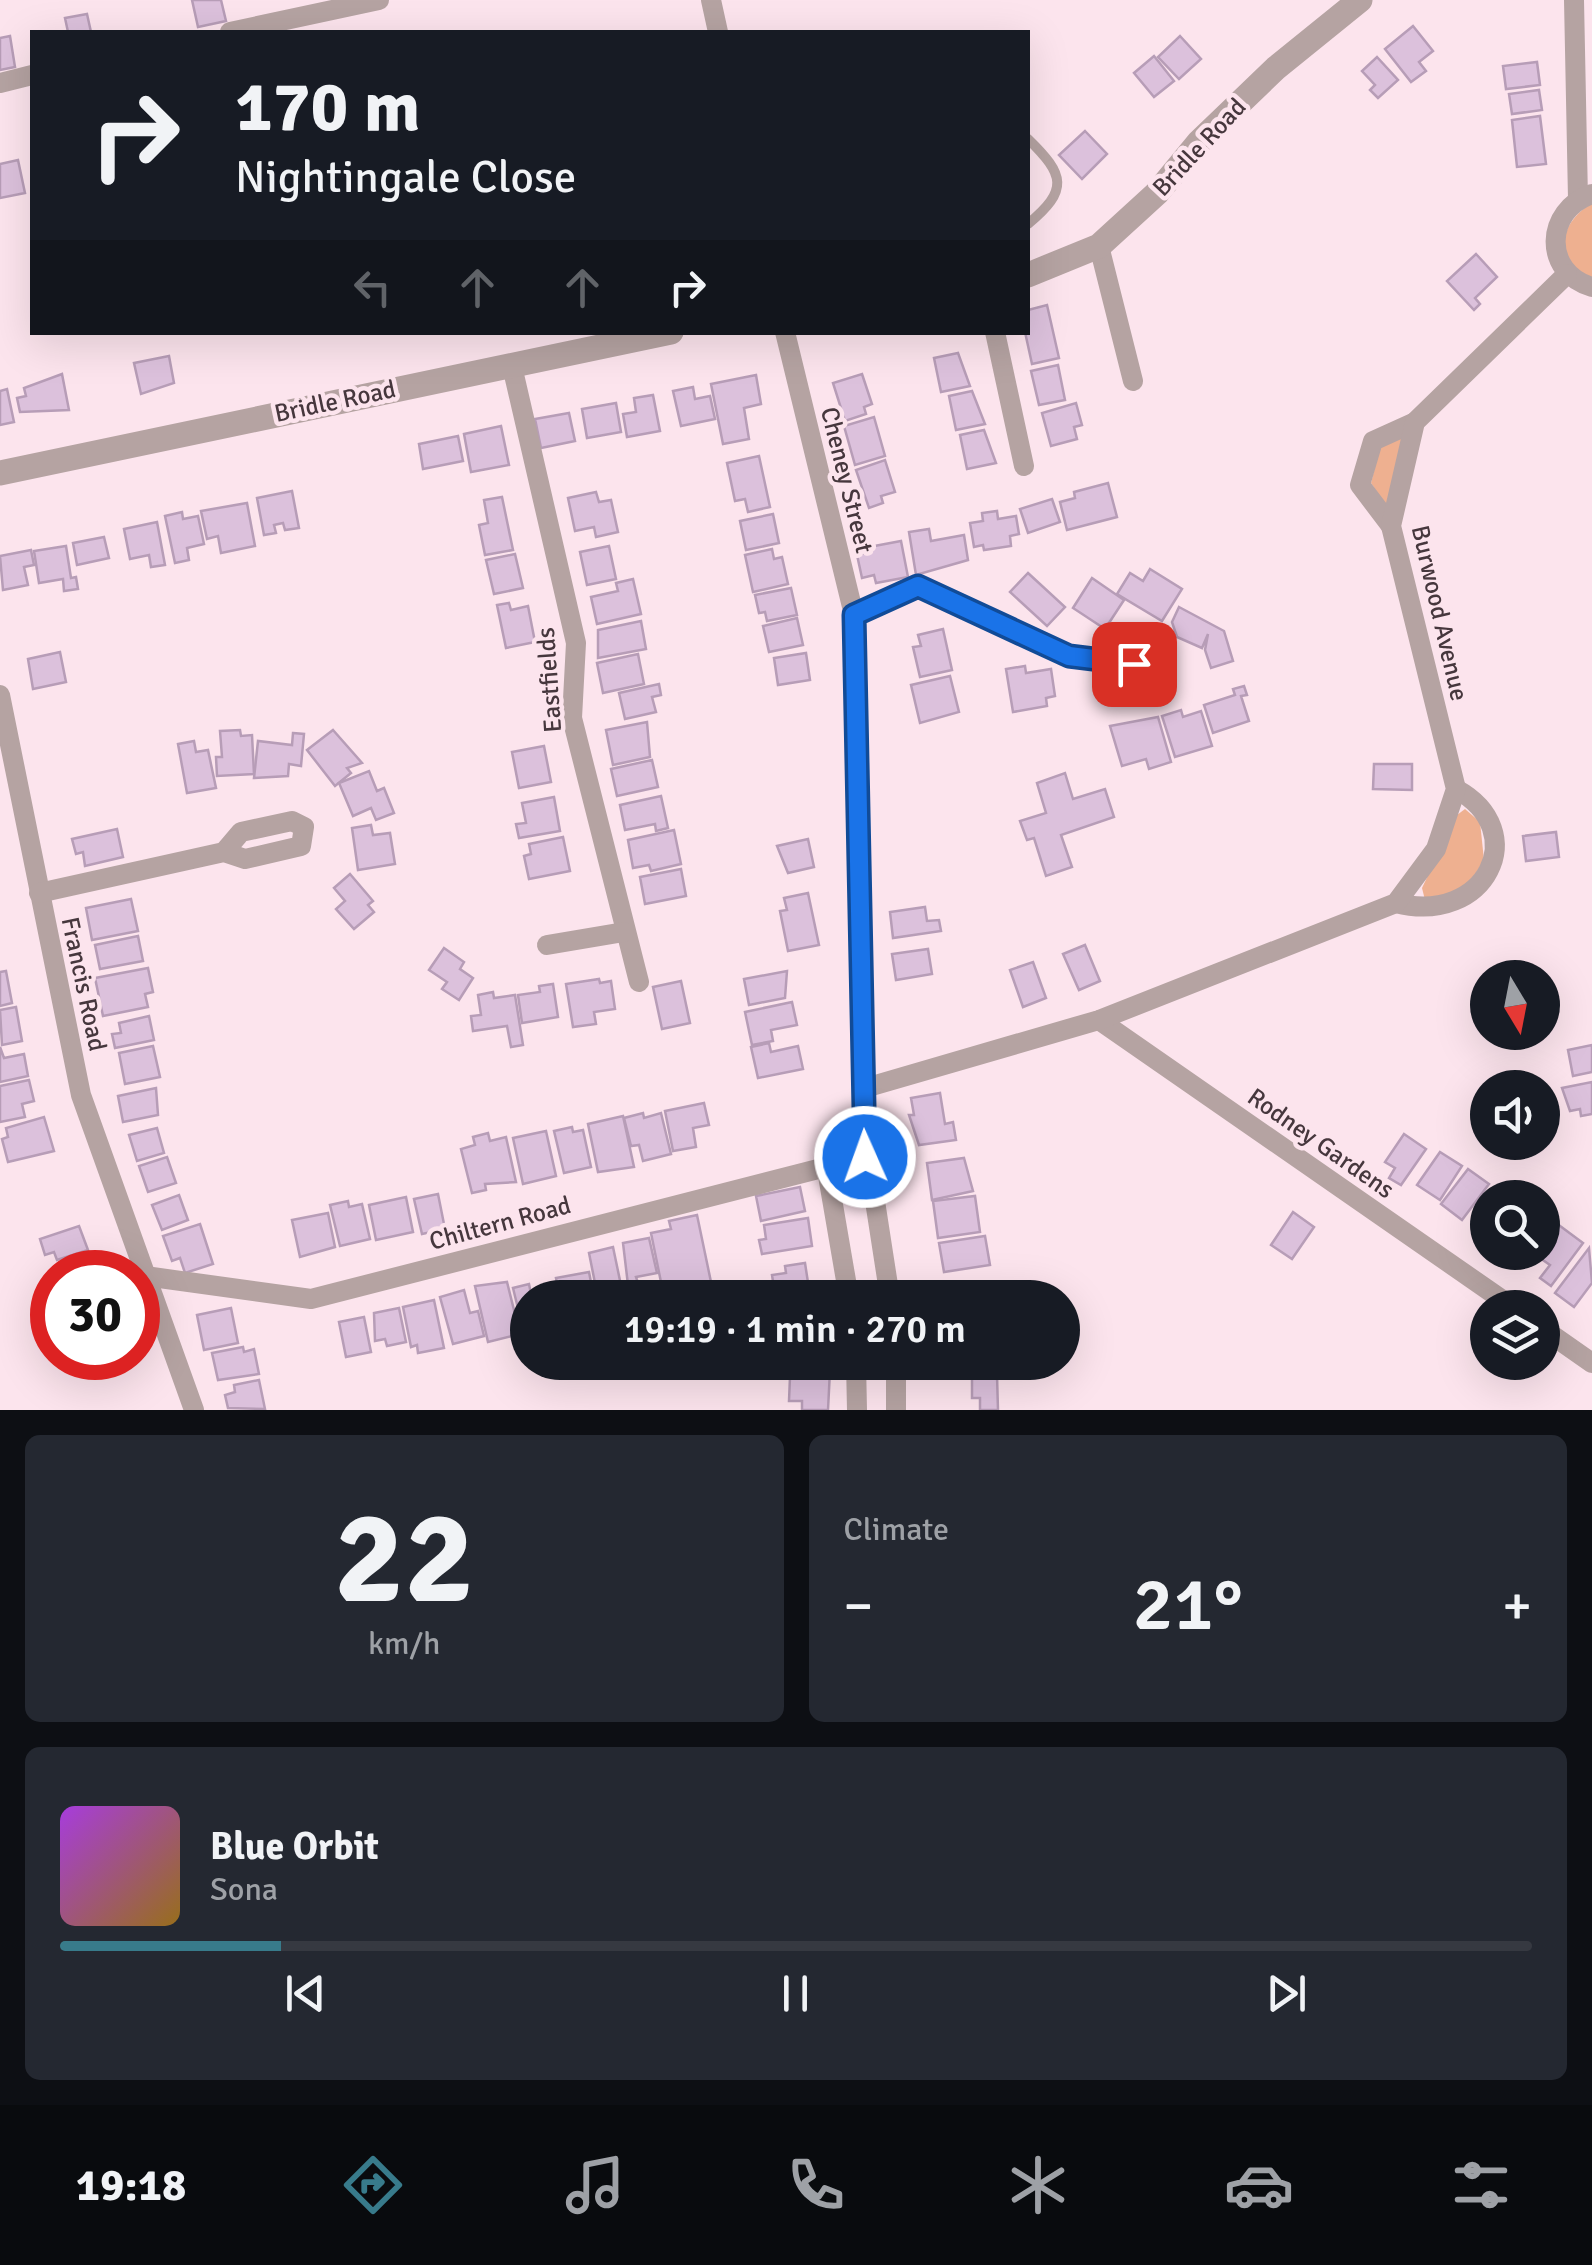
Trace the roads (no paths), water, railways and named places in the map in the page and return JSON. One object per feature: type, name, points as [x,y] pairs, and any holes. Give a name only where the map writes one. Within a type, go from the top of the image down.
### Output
[{"type":"street","points":[[239,30],[379,0]]},
{"type":"street","points":[[711,0],[718,30]]},
{"type":"street","name":"Bridle Road","points":[[1030,274],[1099,246],[1157,193],[1199,142],[1276,68],[1360,0]]},
{"type":"street","points":[[1574,0],[1585,196],[1561,215],[1554,246],[1568,274],[1592,287]]},
{"type":"street","points":[[0,82],[30,76]]},
{"type":"street","points":[[1099,246],[1133,381]]},
{"type":"street","points":[[1391,526],[1360,485],[1373,441],[1415,422],[1568,274]]},
{"type":"street","name":"Bridle Road","points":[[0,474],[656,335]]},
{"type":"street","name":"Cheney Street","points":[[786,335],[854,615],[865,1157],[887,1280]]},
{"type":"street","points":[[996,335],[1024,466]]},
{"type":"street","name":"Eastfields","points":[[512,366],[576,643],[572,718],[638,982]]},
{"type":"street","name":"Burwood Avenue","points":[[866,1088],[1099,1020],[1396,903],[1435,909],[1470,896],[1483,882],[1494,846],[1490,827],[1468,795],[1456,788],[1391,526],[1415,422]]},
{"type":"street","points":[[854,615],[918,586],[1069,656],[1166,668]]},
{"type":"street","name":"Francis Road","points":[[0,695],[82,1095],[136,1250]]},
{"type":"street","points":[[1396,903],[1436,849],[1456,788]]},
{"type":"street","points":[[39,893],[224,852]]},
{"type":"street","points":[[547,946],[624,932]]},
{"type":"street","name":"Rodney Gardens","points":[[1099,1020],[1488,1290]]},
{"type":"street","name":"Chiltern Road","points":[[160,1278],[310,1299],[865,1157]]},
{"type":"street","points":[[826,1164],[846,1280]]},
{"type":"street","name":"Francis Road","points":[[160,1317],[194,1410]]},
{"type":"street","points":[[1560,1341],[1592,1363]]},
{"type":"street","points":[[856,1380],[857,1410]]},
{"type":"street","points":[[896,1380],[896,1410]]},
{"type":"lane","points":[[1030,141],[1053,166],[1059,180],[1056,195],[1030,222]]}]
